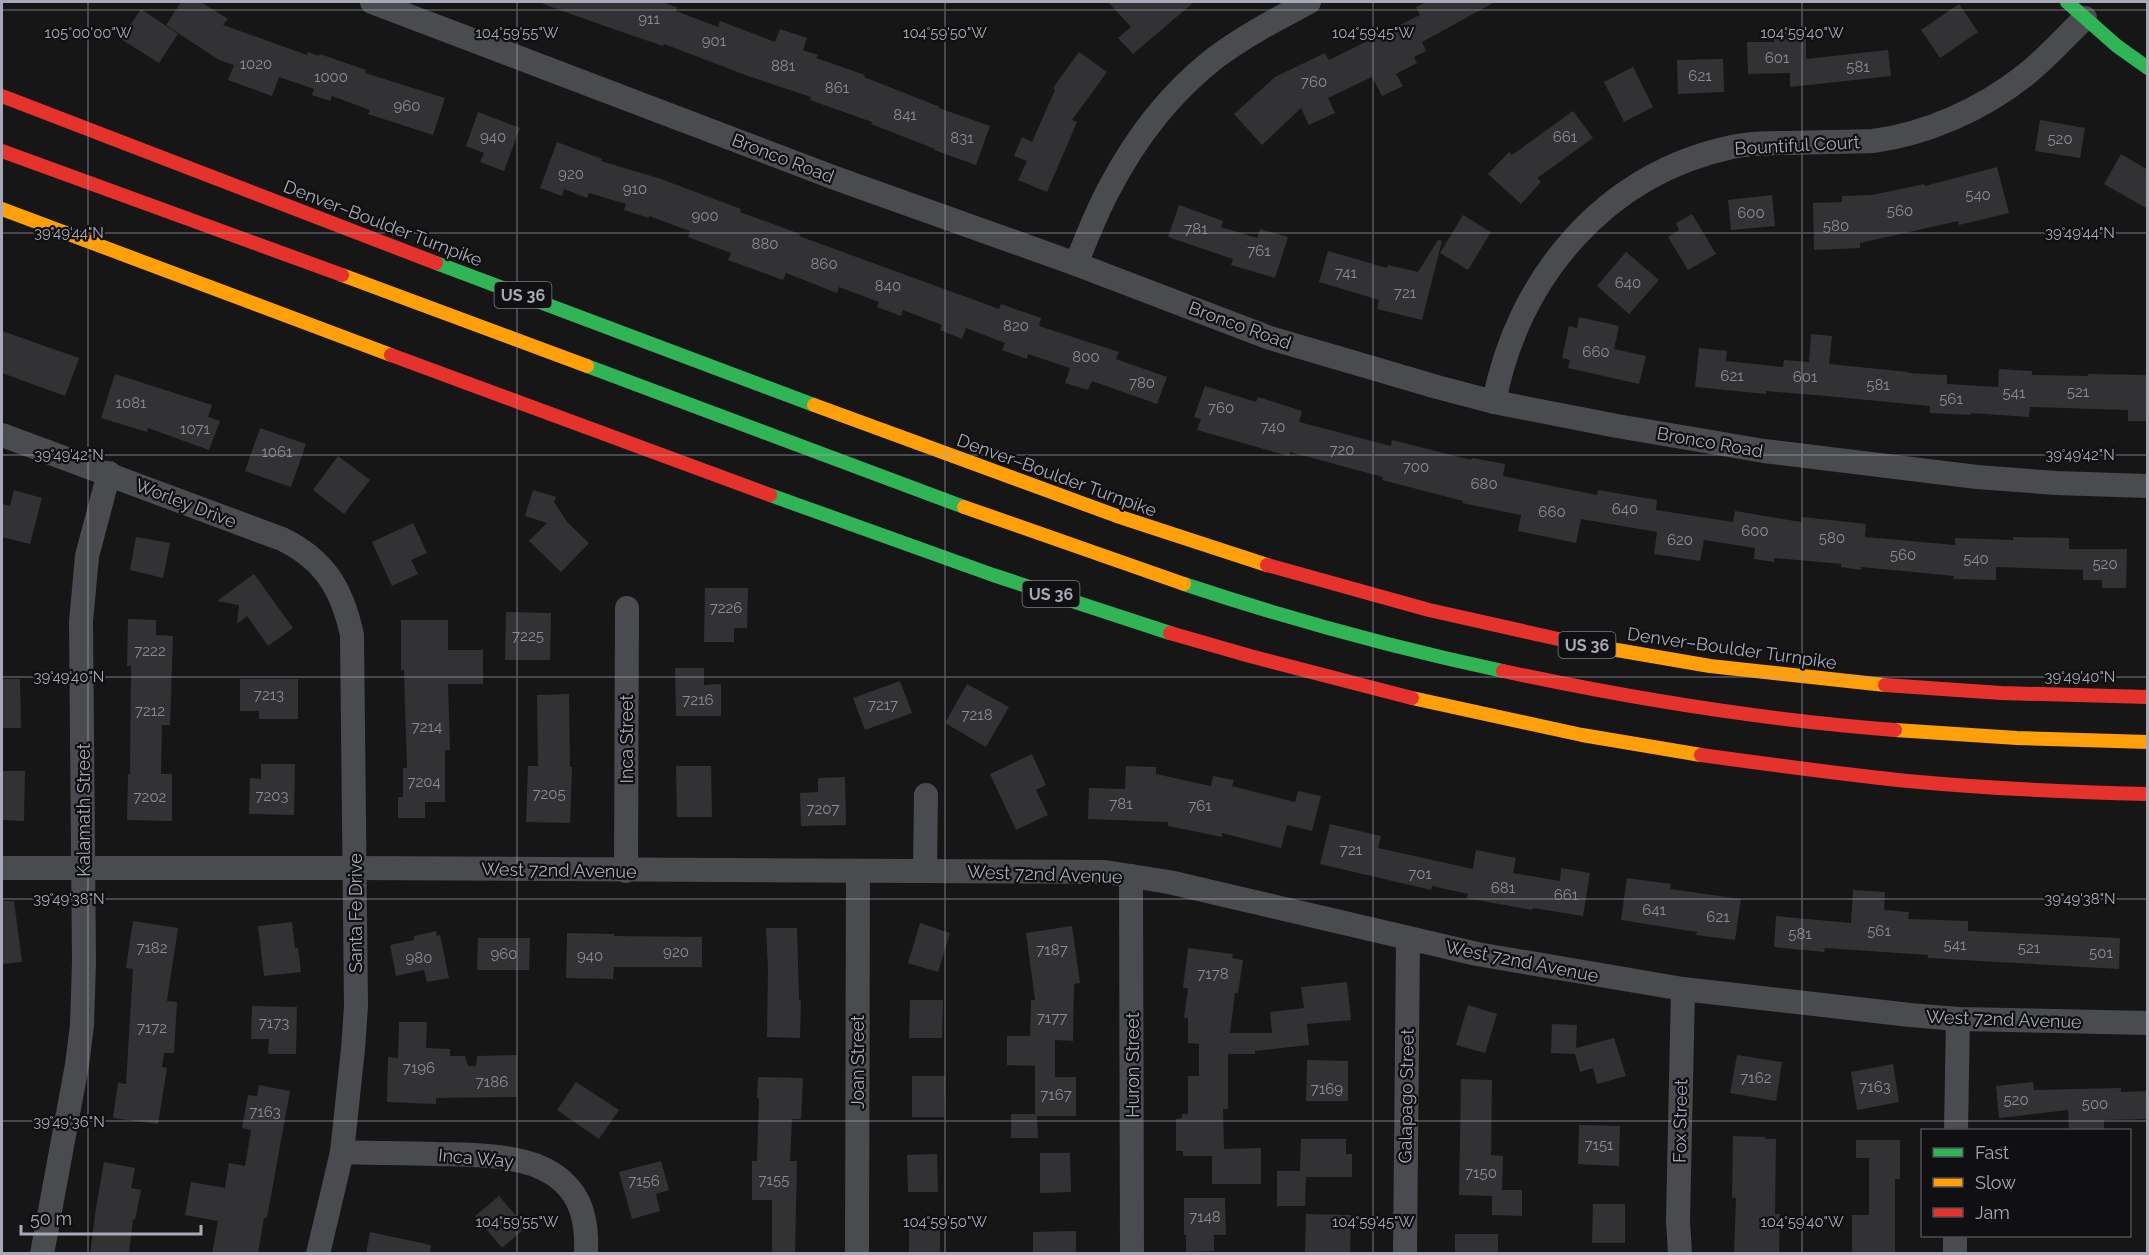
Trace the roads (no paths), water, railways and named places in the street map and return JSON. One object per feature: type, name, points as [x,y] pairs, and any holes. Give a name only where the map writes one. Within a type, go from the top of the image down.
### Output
[{"type":"main road","points":[[2067,2],[2117,46],[2148,68]]},
{"type":"main road","name":"Denver–Boulder Turnpike","points":[[2,96],[916,442],[1156,530],[1339,586],[1449,615],[1565,641],[1742,670],[1955,691],[2148,697]]},
{"type":"main road","points":[[2,151],[384,290],[1061,543],[1148,574],[1328,629],[1488,668],[1594,690],[1745,714],[1925,733],[2148,742]]},
{"type":"main road","name":"US 36","points":[[2,209],[872,533],[1052,595],[1250,656],[1421,701],[1592,737],[1679,752],[1941,784],[2148,794]]},
{"type":"main road","points":[[192,295],[443,375]]},
{"type":"street","name":"Bronco Road","points":[[372,2],[835,178],[1076,264],[1270,338],[1437,387],[1494,402],[1764,451],[1977,477],[2056,483],[2148,486]]},
{"type":"street","points":[[1076,264],[1108,190],[1133,147],[1156,116],[1215,58],[1248,36],[1310,2]]},
{"type":"street","name":"Bountiful Court","points":[[1494,402],[1499,374],[1519,321],[1542,280],[1595,215],[1632,187],[1673,166],[1733,146],[1873,141],[1891,139],[1938,124],[1980,106],[2025,76],[2085,18]]},
{"type":"street","name":"Worley Drive","points":[[2,435],[282,539],[303,549],[318,562],[327,574]]},
{"type":"street","name":"Kalamath Street","points":[[42,1254],[77,1065],[82,1025],[84,962],[81,622],[87,556],[109,473]]},
{"type":"street","name":"Santa Fe Drive","points":[[318,1254],[342,1152],[355,1017],[351,635],[348,616],[341,598],[327,574]]},
{"type":"street","name":"Inca Street","points":[[626,871],[627,608]]},
{"type":"street","points":[[925,871],[926,795]]},
{"type":"street","name":"West 72nd Avenue","points":[[2,868],[1082,871],[1169,882],[1408,939],[1551,968],[1683,989],[1958,1019],[2148,1023]]},
{"type":"street","name":"Joan Street","points":[[857,1254],[858,871]]},
{"type":"street","name":"Huron Street","points":[[1131,876],[1132,1254]]},
{"type":"street","name":"Galapago Street","points":[[1405,1254],[1408,939]]},
{"type":"street","name":"Fox Street","points":[[1680,1254],[1678,1220],[1683,989]]},
{"type":"street","points":[[1956,1129],[1958,1019]]},
{"type":"street","name":"Inca Way","points":[[342,1152],[461,1154],[503,1158],[534,1165],[554,1174],[570,1188],[579,1203],[583,1214],[586,1254]]},
{"type":"street","points":[[1955,1237],[1955,1254]]}]
